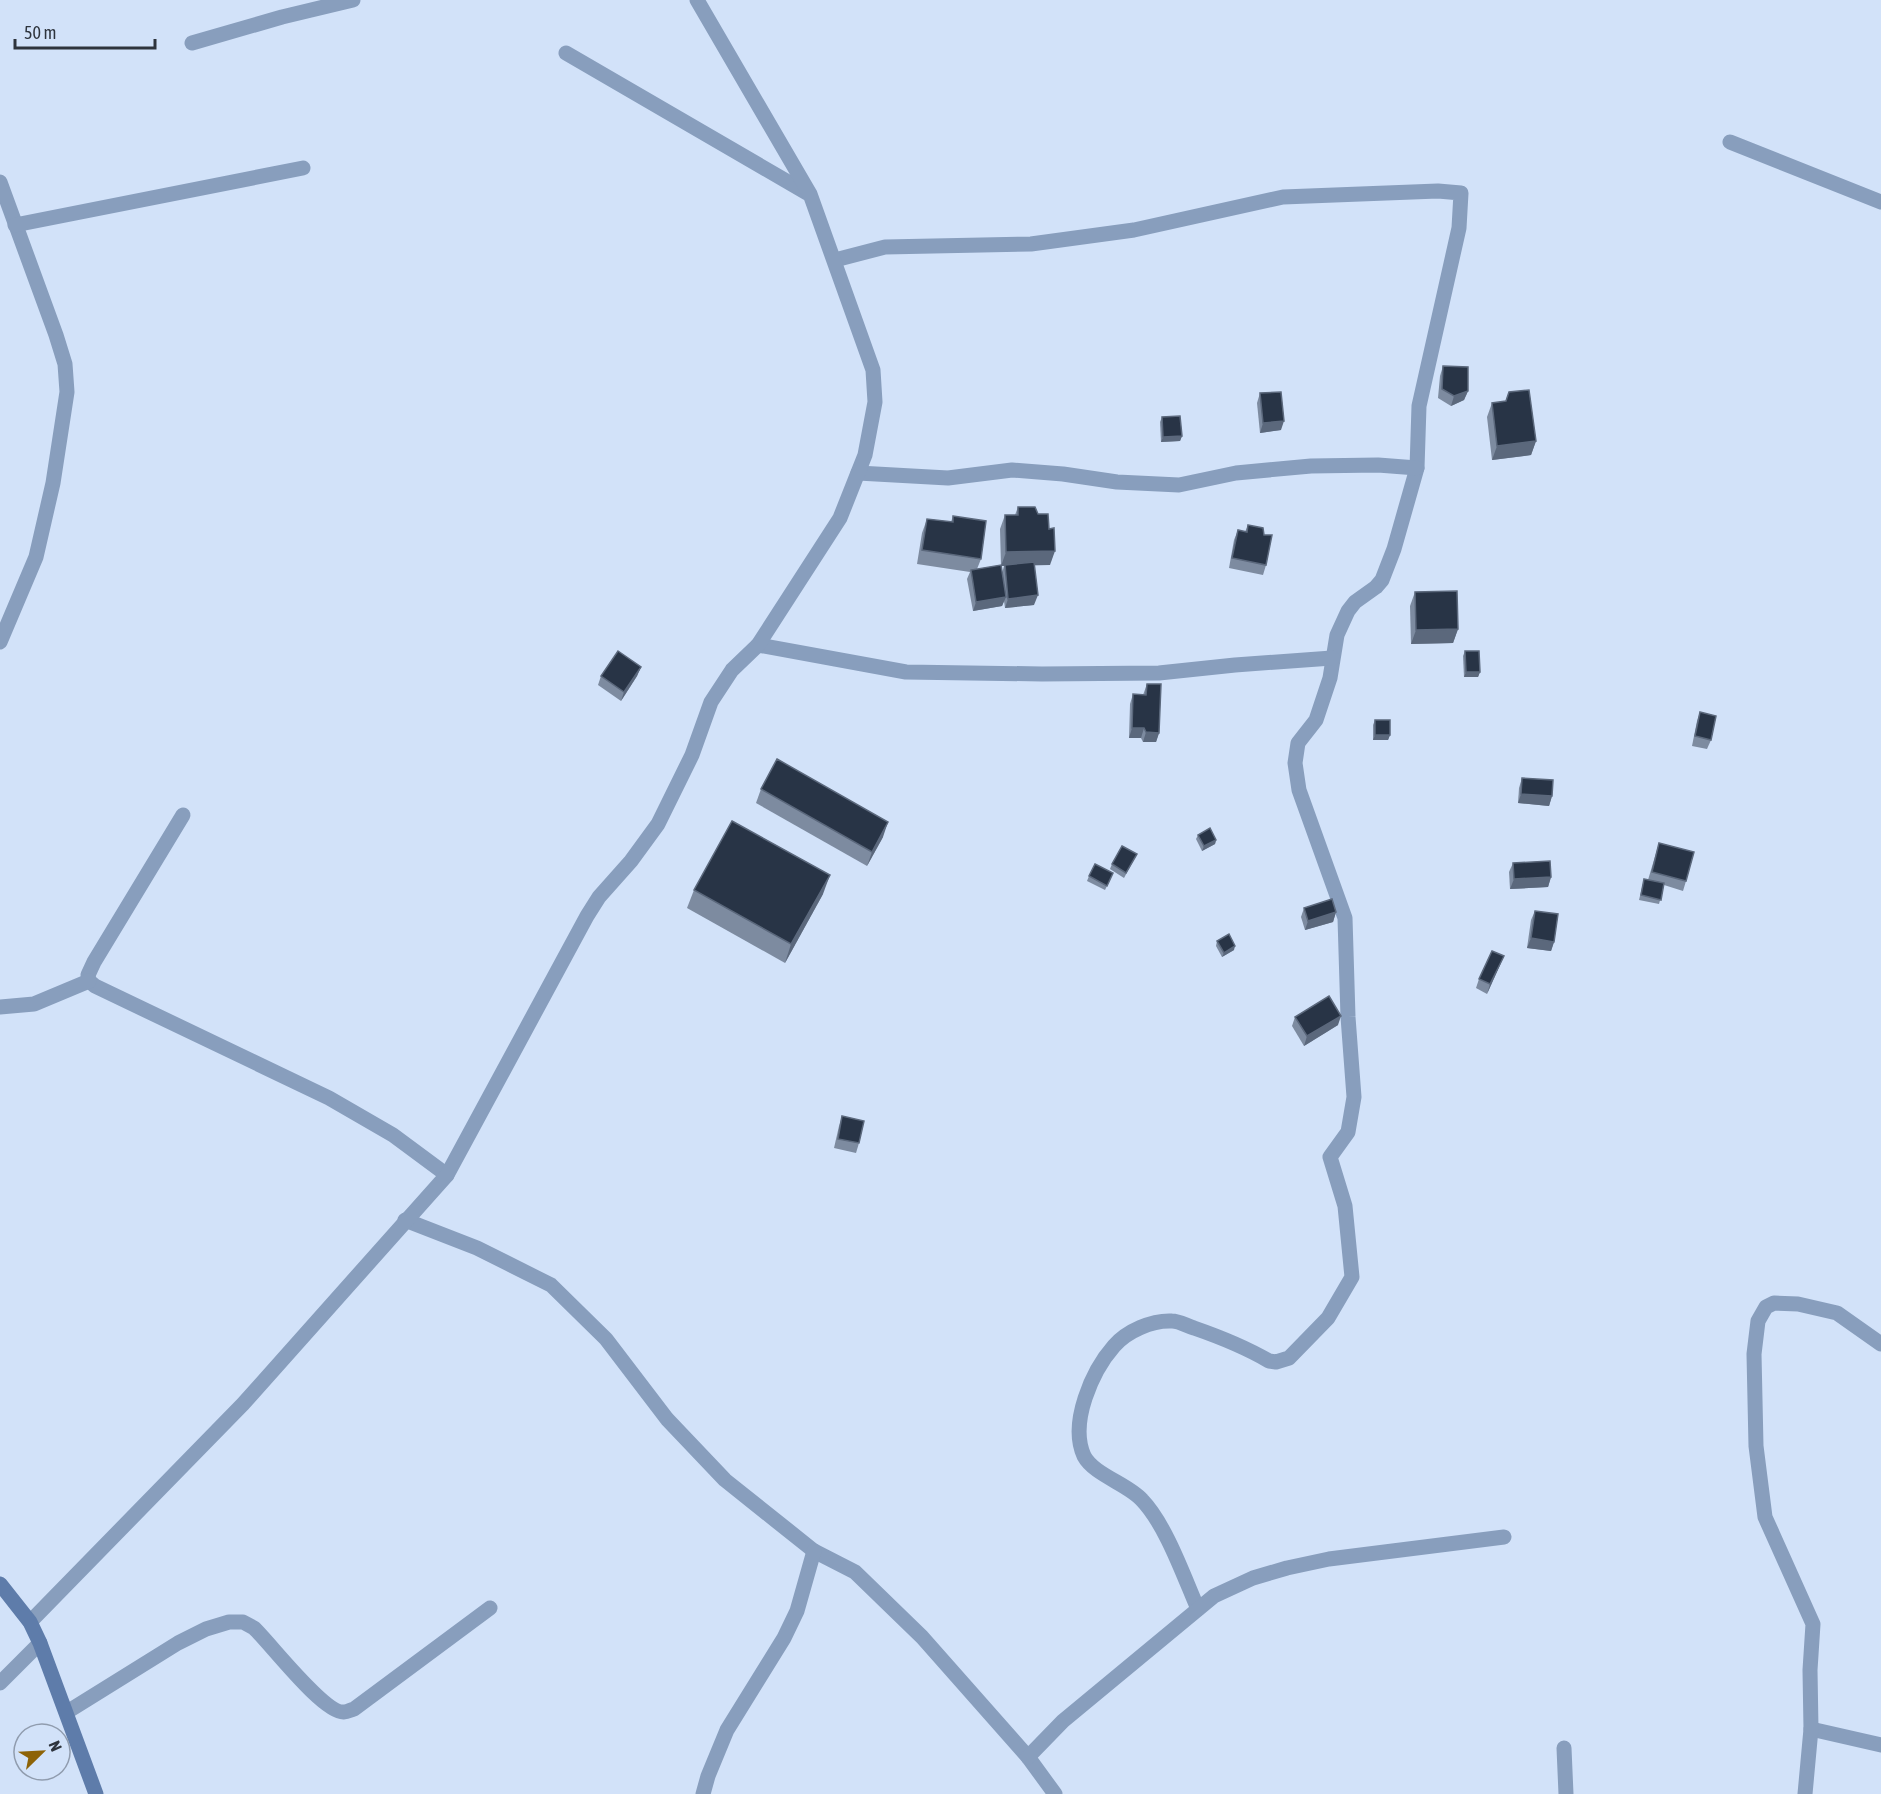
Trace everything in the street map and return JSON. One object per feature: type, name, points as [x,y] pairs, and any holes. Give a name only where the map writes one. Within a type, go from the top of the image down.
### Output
[{"type":"main road","points":[[0,1584],[30,1622],[40,1643],[96,1794]]},
{"type":"street","points":[[192,43],[282,17],[353,0]]},
{"type":"street","points":[[30,1622],[243,1404],[447,1175],[587,916],[599,897],[631,861],[658,824],[692,755],[711,702],[732,670],[758,645],[840,518],[865,455],[875,402],[873,370],[810,194],[697,0]]},
{"type":"street","points":[[566,53],[810,194]]},
{"type":"street","points":[[1730,142],[1881,202]]},
{"type":"street","points":[[15,225],[303,168]]},
{"type":"street","points":[[0,182],[56,335],[65,364],[68,392],[55,472],[36,557],[0,642]]},
{"type":"street","points":[[835,260],[885,246],[1031,244],[1134,230],[1283,197],[1438,191],[1461,193],[1459,228],[1419,406],[1417,468],[1394,549],[1382,580],[1355,602],[1336,635],[1330,678],[1316,720],[1298,743],[1295,763],[1299,790],[1345,918],[1348,1017],[1354,1097],[1348,1132],[1330,1157],[1345,1206],[1352,1277],[1328,1318],[1289,1358],[1276,1362],[1269,1361],[1225,1339],[1173,1321],[1150,1324],[1131,1333],[1114,1346],[1090,1384],[1080,1413],[1080,1440],[1085,1457],[1100,1472],[1141,1498],[1158,1520],[1198,1610]]},
{"type":"street","points":[[858,473],[948,478],[1012,470],[1128,483],[1179,485],[1236,473],[1311,466],[1378,465],[1417,468]]},
{"type":"street","points":[[758,645],[906,672],[1159,673],[1235,664],[1332,658]]},
{"type":"street","points":[[183,815],[93,962],[88,975],[89,981],[94,986],[329,1098],[393,1135],[447,1175]]},
{"type":"street","points":[[0,1007],[34,1004],[89,981]]},
{"type":"street","points":[[405,1220],[477,1248],[551,1285],[606,1339],[667,1419],[725,1480],[814,1551],[855,1572],[922,1637],[1028,1757],[1055,1794]]},
{"type":"street","points":[[1805,1794],[1811,1729],[1810,1670],[1813,1624],[1765,1517],[1756,1446],[1754,1354],[1758,1321],[1766,1307],[1774,1303],[1798,1304],[1837,1313],[1881,1344]]},
{"type":"street","points":[[1028,1757],[1063,1721],[1214,1596],[1253,1578],[1329,1559],[1504,1536]]},
{"type":"street","points":[[703,1794],[727,1730],[784,1638],[797,1611],[814,1551]]},
{"type":"street","points":[[66,1712],[178,1643],[206,1629],[229,1622],[243,1622],[254,1628],[270,1643],[285,1665],[306,1686],[337,1711],[344,1712],[354,1709],[490,1608]]},
{"type":"street","points":[[0,1683],[40,1643]]},
{"type":"street","points":[[1811,1729],[1881,1745]]},
{"type":"street","points":[[1564,1748],[1566,1794]]},
{"type":"building","points":[[1443,366],[1468,367],[1468,391],[1454,396],[1442,389]]},
{"type":"building","points":[[1529,390],[1536,441],[1497,446],[1492,403],[1506,401],[1509,392]]},
{"type":"building","points":[[1281,392],[1284,421],[1263,423],[1260,393]]},
{"type":"building","points":[[1180,416],[1182,436],[1163,437],[1162,417]]},
{"type":"building","points":[[1018,507],[1035,507],[1038,514],[1048,514],[1049,529],[1054,528],[1055,551],[1006,552],[1005,515],[1018,515]]},
{"type":"building","points":[[953,516],[986,521],[981,559],[922,550],[927,519],[953,522]]},
{"type":"building","points":[[1248,525],[1263,528],[1264,535],[1272,535],[1266,565],[1232,558],[1238,530],[1247,532]]},
{"type":"building","points":[[1034,562],[1038,595],[1008,599],[1005,565]]},
{"type":"building","points":[[1001,565],[1006,597],[976,602],[971,570]]},
{"type":"building","points":[[1457,591],[1458,629],[1416,630],[1415,592]]},
{"type":"building","points":[[618,651],[641,667],[624,692],[601,676]]},
{"type":"building","points":[[1465,651],[1479,651],[1480,672],[1466,672]]},
{"type":"building","points":[[1147,684],[1161,684],[1159,733],[1146,732],[1144,728],[1132,728],[1133,694],[1146,695]]},
{"type":"building","points":[[1700,712],[1716,716],[1711,740],[1695,736]]},
{"type":"building","points":[[1375,720],[1390,720],[1390,735],[1375,735]]},
{"type":"building","points":[[777,759],[888,822],[872,852],[761,789]]},
{"type":"building","points":[[1522,778],[1553,780],[1552,796],[1521,794]]},
{"type":"building","points":[[732,821],[830,875],[791,944],[694,890]]},
{"type":"building","points":[[1210,828],[1216,840],[1204,846],[1198,835]]},
{"type":"building","points":[[1659,843],[1694,852],[1686,881],[1652,872]]},
{"type":"building","points":[[1122,846],[1137,854],[1126,873],[1112,864]]},
{"type":"building","points":[[1550,861],[1551,877],[1514,879],[1513,863]]},
{"type":"building","points":[[1095,864],[1113,873],[1107,886],[1089,876]]},
{"type":"building","points":[[1644,879],[1664,883],[1661,900],[1641,895]]},
{"type":"building","points":[[1332,899],[1336,912],[1308,921],[1304,908]]},
{"type":"building","points":[[1535,911],[1558,914],[1554,942],[1531,938]]},
{"type":"building","points":[[1229,934],[1235,946],[1224,953],[1217,941]]},
{"type":"building","points":[[1492,951],[1504,956],[1490,984],[1479,979]]},
{"type":"building","points":[[1329,996],[1341,1016],[1307,1036],[1295,1017]]},
{"type":"building","points":[[842,1116],[864,1121],[859,1143],[838,1139]]}]
